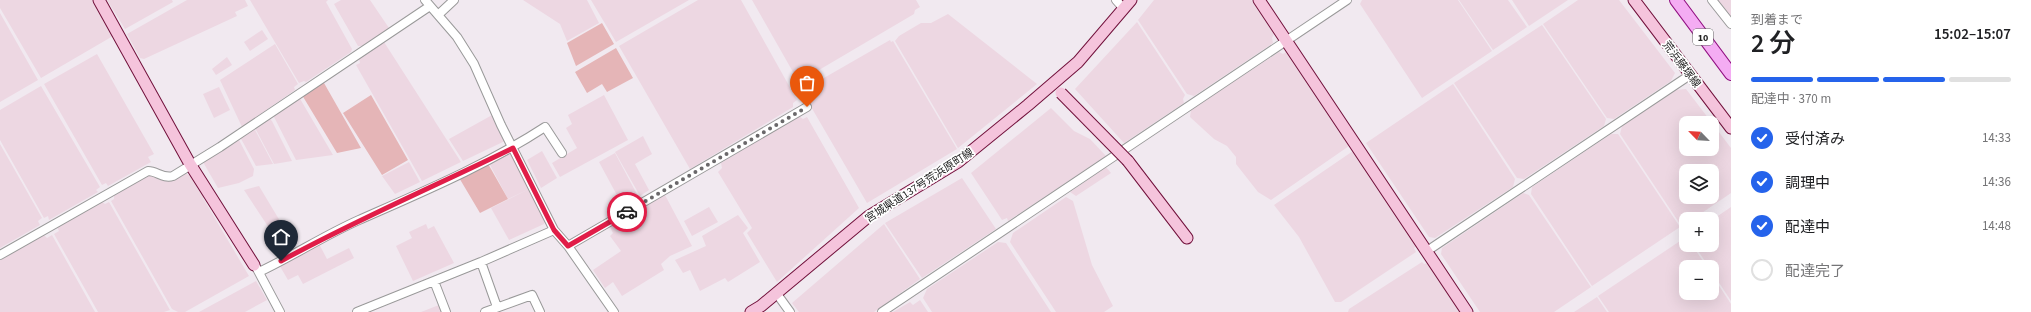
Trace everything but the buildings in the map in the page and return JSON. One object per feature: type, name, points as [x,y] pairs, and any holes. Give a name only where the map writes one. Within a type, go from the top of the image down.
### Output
[{"type":"main road","name":"10","points":[[1676,0],[1731,74]]},
{"type":"street","points":[[99,0],[190,164],[257,268],[280,312]]},
{"type":"street","points":[[438,15],[454,0]]},
{"type":"street","points":[[1116,0],[1124,9]]},
{"type":"street","name":"宮城県道137号荒浜原町線","points":[[751,312],[777,294],[869,216],[958,162],[1078,62],[1132,0]]},
{"type":"street","points":[[1260,0],[1467,312]]},
{"type":"street","points":[[882,312],[1347,0]]},
{"type":"street","name":"荒浜藤塚線","points":[[1634,0],[1731,128]]},
{"type":"street","points":[[1712,0],[1731,24]]},
{"type":"street","points":[[0,255],[148,171],[168,177],[220,147],[428,3],[457,37],[474,64],[513,148],[554,230],[568,246],[614,312]]},
{"type":"street","points":[[1426,251],[1690,75]]},
{"type":"street","points":[[1052,85],[1128,162],[1187,238]]},
{"type":"street","points":[[568,246],[807,107]]},
{"type":"street","points":[[257,268],[358,220],[395,205],[513,148],[545,127],[562,153]]},
{"type":"street","points":[[357,312],[481,262],[554,230]]},
{"type":"street","points":[[481,262],[498,307]]},
{"type":"street","points":[[434,281],[446,312]]},
{"type":"street","points":[[777,294],[790,312]]},
{"type":"street","points":[[485,312],[532,295],[540,312]]},
{"type":"shaded area","points":[[0,0],[93,0],[113,36],[41,78],[0,8]]},
{"type":"shaded area","points":[[107,0],[172,0],[173,2],[125,29]]},
{"type":"shaded area","points":[[187,0],[245,0],[248,6],[235,12],[237,16],[144,59],[140,58],[127,34]]},
{"type":"shaded area","points":[[250,0],[328,0],[326,2],[352,49],[351,52],[306,82],[304,81],[299,83]]},
{"type":"shaded area","points":[[341,0],[370,0],[389,28],[362,46],[358,46],[334,4]]},
{"type":"shaded area","points":[[523,0],[587,0],[599,23],[567,41],[560,24]]},
{"type":"shaded area","points":[[591,0],[689,0],[616,42]]},
{"type":"shaded area","points":[[698,0],[741,0],[797,100],[793,103],[793,107],[690,169],[619,46]]},
{"type":"shaded area","points":[[752,0],[916,0],[920,7],[915,10],[914,14],[802,80],[800,77],[797,79]]},
{"type":"shaded area","points":[[1154,0],[1251,0],[1274,34],[1272,38],[1273,43],[1194,96],[1187,94],[1138,20]]},
{"type":"shaded area","points":[[1362,0],[1458,0],[1492,51],[1422,98],[1360,4]]},
{"type":"shaded area","points":[[1459,0],[1508,0],[1527,27],[1493,50]]},
{"type":"shaded area","points":[[1512,0],[1568,0],[1529,26]]},
{"type":"shaded area","points":[[1578,0],[1619,0],[1675,73],[1671,81],[1614,119],[1607,118],[1543,24]]},
{"type":"shaded area","points":[[1718,0],[1731,0],[1731,17]]},
{"type":"shaded area","points":[[0,13],[38,80],[0,102]]},
{"type":"shaded area","points":[[948,14],[1037,84],[958,148],[895,41],[899,36],[921,23],[931,23]]},
{"type":"shaded area","points":[[1137,22],[1185,95],[1183,99],[1184,103],[1124,143],[1075,89]]},
{"type":"shaded area","points":[[602,23],[614,44],[576,66],[567,43]]},
{"type":"shaded area","points":[[1542,25],[1606,119],[1604,126],[1524,179],[1517,178],[1454,83]]},
{"type":"shaded area","points":[[262,30],[268,39],[250,51],[244,42]]},
{"type":"shaded area","points":[[890,40],[891,42],[893,41],[957,149],[867,203],[803,93],[803,90]]},
{"type":"shaded area","points":[[384,42],[461,162],[422,181],[356,65],[360,63],[359,59]]},
{"type":"shaded area","points":[[275,44],[298,84],[294,87],[295,90],[242,127],[220,80]]},
{"type":"shaded area","points":[[616,48],[633,78],[607,92],[602,84],[587,93],[575,72]]},
{"type":"shaded area","points":[[1279,52],[1283,54],[1286,52],[1349,146],[1271,200],[1258,192],[1236,164],[1236,157],[1227,146],[1214,139],[1190,117],[1191,110]]},
{"type":"shaded area","points":[[97,54],[154,154],[148,157],[151,162],[108,186],[106,183],[102,185],[44,84]]},
{"type":"shaded area","points":[[227,57],[232,65],[216,75],[212,69]]},
{"type":"shaded area","points":[[320,82],[324,83],[361,148],[337,153],[302,95]]},
{"type":"shaded area","points":[[1453,84],[1515,179],[1513,187],[1435,238],[1429,237],[1366,143]]},
{"type":"shaded area","points":[[41,86],[100,187],[96,190],[98,192],[49,220],[48,216],[44,218],[0,140],[0,110]]},
{"type":"shaded area","points":[[219,87],[230,110],[214,118],[203,94]]},
{"type":"shaded area","points":[[1686,89],[1707,116],[1679,116],[1679,156],[1719,156],[1719,132],[1731,148],[1731,193],[1719,201],[1719,164],[1679,164],[1679,204],[1715,204],[1703,212],[1679,212],[1679,222],[1620,134],[1622,126],[1676,90]]},
{"type":"shaded area","points":[[371,95],[408,160],[382,175],[343,113]]},
{"type":"shaded area","points":[[604,95],[628,140],[560,177],[552,163],[577,148],[566,128],[572,124],[568,115]]},
{"type":"shaded area","points":[[299,97],[333,155],[296,160],[273,115]]},
{"type":"shaded area","points":[[1051,108],[1074,131],[1090,139],[1106,156],[1008,221],[1007,218],[1002,220],[971,173]]},
{"type":"shaded area","points":[[494,114],[505,141],[463,161],[449,139]]},
{"type":"shaded area","points":[[799,116],[803,119],[807,117],[859,208],[777,282],[747,233],[752,228],[718,172],[722,168],[721,163]]},
{"type":"shaded area","points":[[269,118],[272,121],[292,161],[274,164],[255,128]]},
{"type":"shaded area","points":[[254,128],[273,164],[256,166],[240,137]]},
{"type":"shaded area","points":[[1611,134],[1618,134],[1679,228],[1592,286],[1531,194],[1532,187]]},
{"type":"shaded area","points":[[643,136],[652,154],[635,164],[649,190],[640,196],[615,152]]},
{"type":"shaded area","points":[[239,140],[254,169],[253,176],[239,183],[218,188],[203,162]]},
{"type":"shaded area","points":[[0,144],[42,218],[38,221],[40,225],[0,248]]},
{"type":"shaded area","points":[[542,151],[557,178],[541,188],[527,160]]},
{"type":"shaded area","points":[[1353,151],[1417,246],[1414,248],[1416,252],[1341,302],[1335,302],[1299,237],[1274,205]]},
{"type":"shaded area","points":[[511,153],[546,220],[544,224],[509,240],[491,208],[529,189],[508,199],[489,163]]},
{"type":"shaded area","points":[[615,153],[639,198],[628,204],[624,196],[619,199],[599,162]]},
{"type":"shaded area","points":[[409,162],[420,182],[395,194],[382,176]]},
{"type":"shaded area","points":[[487,162],[508,199],[480,213],[458,176]]},
{"type":"shaded area","points":[[1106,167],[1111,173],[1076,196],[1070,192]]},
{"type":"shaded area","points":[[152,173],[175,178],[185,173],[191,176],[206,196],[203,198],[249,276],[185,312],[178,312],[172,309],[111,201],[114,199],[114,195]]},
{"type":"shaded area","points":[[962,178],[996,229],[922,278],[885,223]]},
{"type":"shaded area","points":[[259,186],[280,221],[269,228],[244,190]]},
{"type":"shaded area","points":[[1523,193],[1529,195],[1591,287],[1554,312],[1480,312],[1441,254],[1442,248]]},
{"type":"shaded area","points":[[665,195],[692,246],[670,256],[661,264],[664,270],[622,296],[613,282],[605,288],[593,270],[621,251],[610,236],[613,233],[610,227]]},
{"type":"shaded area","points":[[1066,197],[1073,201],[1092,265],[1113,306],[1104,312],[1056,312],[1010,242],[1013,233]]},
{"type":"shaded area","points":[[102,202],[105,204],[109,202],[170,310],[164,312],[98,312],[54,234],[59,231],[57,227]]},
{"type":"shaded area","points":[[709,207],[718,222],[692,236],[684,221]]},
{"type":"shaded area","points":[[1731,207],[1731,301],[1719,283],[1719,260],[1704,260],[1699,252],[1719,252],[1719,215]]},
{"type":"shaded area","points":[[738,215],[748,228],[743,233],[760,262],[728,282],[725,278],[700,291],[690,270],[683,273],[675,260],[706,246],[702,236]]},
{"type":"shaded area","points":[[426,224],[428,229],[434,226],[454,263],[413,281],[396,246],[412,238],[409,232]]},
{"type":"shaded area","points":[[884,224],[920,279],[874,312],[799,312],[792,303]]},
{"type":"shaded area","points":[[44,235],[47,238],[52,235],[95,312],[0,312],[0,260]]},
{"type":"shaded area","points":[[318,242],[327,259],[349,248],[354,258],[303,284],[298,275],[288,280],[278,263]]},
{"type":"shaded area","points":[[998,242],[1006,243],[1051,312],[932,312],[923,298],[927,289]]},
{"type":"shaded area","points":[[1679,242],[1679,252],[1697,252],[1702,260],[1679,260],[1679,300],[1719,300],[1719,286],[1731,304],[1731,312],[1609,312],[1598,296]]},
{"type":"shaded area","points":[[1422,262],[1424,264],[1428,263],[1460,312],[1348,312],[1349,309]]},
{"type":"shaded area","points":[[256,281],[267,300],[245,312],[199,312]]},
{"type":"shaded area","points":[[1597,297],[1607,312],[1574,312]]},
{"type":"shaded area","points":[[920,300],[928,312],[893,312],[910,302],[913,305]]},
{"type":"shaded area","points":[[439,305],[442,312],[421,312]]},
{"type":"way so far","points":[[627,212],[807,107]]},
{"type":"route","points":[[281,261],[358,220],[395,205],[513,148],[554,230],[568,246],[627,212]]}]
